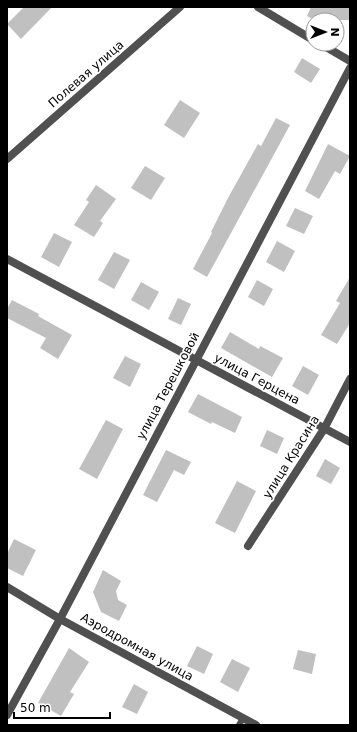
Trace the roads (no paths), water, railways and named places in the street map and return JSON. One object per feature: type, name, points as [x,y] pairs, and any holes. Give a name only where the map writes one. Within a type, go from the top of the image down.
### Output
[{"type":"street","name":"Полевая улица","points":[[7,159],[180,7]]},
{"type":"street","points":[[258,7],[305,35]]},
{"type":"street","points":[[335,52],[350,61]]},
{"type":"street","name":"улица Терешковой","points":[[7,715],[60,619],[350,68]]},
{"type":"street","name":"улица Герцена","points":[[7,259],[350,442]]},
{"type":"street","name":"улица Красина","points":[[248,546],[324,429],[350,379]]},
{"type":"street","name":"Аэродромная улица","points":[[7,587],[60,619],[241,721],[256,725]]}]
